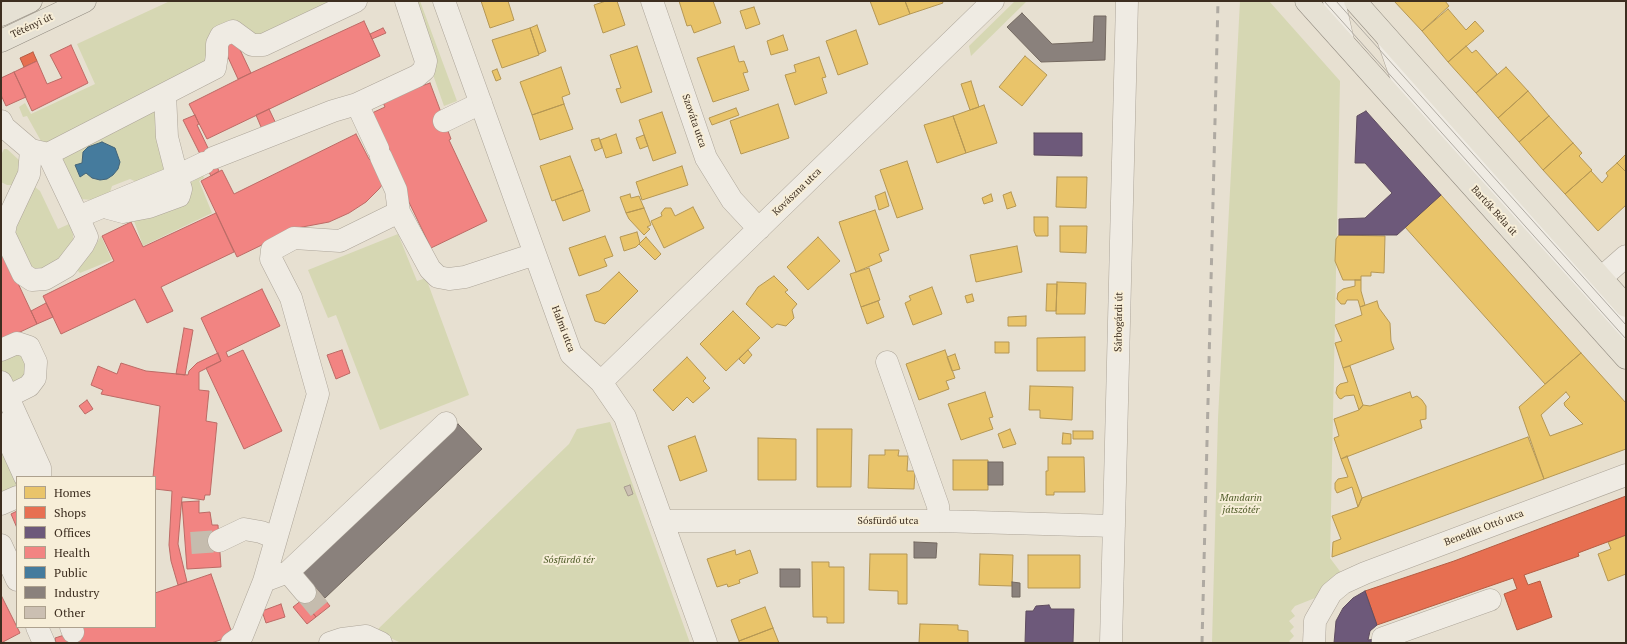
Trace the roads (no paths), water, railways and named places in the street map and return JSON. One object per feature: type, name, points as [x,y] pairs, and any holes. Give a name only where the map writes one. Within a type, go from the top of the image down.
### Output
[{"type":"main road","points":[[4,10],[31,1]]},
{"type":"main road","name":"Tétényi út","points":[[9,37],[85,1]]},
{"type":"main road","name":"Bartók Béla út","points":[[1306,1],[1626,358]]},
{"type":"main road","name":"Bartók Béla út","points":[[1355,1],[1626,306]]},
{"type":"street","points":[[1,121],[4,127],[40,152],[78,217],[87,237],[83,246],[66,267],[45,279],[32,280],[23,274],[4,234],[6,223],[40,152],[99,126],[215,68],[218,55],[217,44],[221,36],[232,31],[252,45],[263,45],[356,1]]},
{"type":"street","points":[[178,176],[209,161],[333,111],[357,104],[417,76],[424,70],[426,62],[406,1]]},
{"type":"street","name":"Halmi utca","points":[[444,1],[571,354],[601,382],[625,417],[706,643]]},
{"type":"street","name":"Szováta utca","points":[[652,1],[706,158],[732,200],[759,229]]},
{"type":"street","name":"Kovászna utca","points":[[601,382],[993,1]]},
{"type":"street","name":"Sárbogárdi út","points":[[1111,643],[1127,1]]},
{"type":"street","points":[[1334,1],[1343,41]]},
{"type":"street","points":[[4,10],[9,37]]},
{"type":"street","name":"Bartók Béla út","points":[[1388,39],[1403,82],[1626,332]]},
{"type":"street","name":"Bartók Béla út","points":[[1363,64],[1403,82]]},
{"type":"street","points":[[78,217],[103,207],[123,212],[149,208],[178,196],[181,189],[167,137],[165,94]]},
{"type":"street","points":[[444,120],[481,103]]},
{"type":"street","points":[[357,104],[396,190],[399,212],[430,269],[438,277],[465,277],[536,254]]},
{"type":"street","points":[[232,643],[242,636],[264,581],[318,394],[291,298],[271,260],[272,250],[294,238],[340,241],[399,212]]},
{"type":"street","points":[[1601,278],[1626,256]]},
{"type":"street","points":[[1,350],[17,343],[29,347],[36,362],[35,378],[29,386],[4,389],[40,468],[40,476]]},
{"type":"street","points":[[887,362],[938,506],[939,521]]},
{"type":"street","points":[[264,581],[288,572],[446,423]]},
{"type":"street","points":[[1,424],[25,476]]},
{"type":"street","name":"Benedikt Ottó utca","points":[[1314,643],[1315,621],[1331,593],[1343,583],[1365,573],[1626,475]]},
{"type":"street","points":[[1,504],[16,497]]},
{"type":"street","name":"Sósfürdő utca","points":[[662,521],[939,521],[1114,526]]},
{"type":"street","points":[[219,541],[244,529],[261,532],[276,538]]},
{"type":"street","points":[[1,545],[16,578]]},
{"type":"street","points":[[288,572],[305,592]]},
{"type":"street","points":[[1383,643],[1383,638],[1490,600]]},
{"type":"street","points":[[330,643],[342,639],[366,636],[381,643]]},
{"type":"tunnel","points":[[191,543],[219,541]]},
{"type":"tunnel","points":[[305,592],[322,612]]},
{"type":"tram line","points":[[1324,1],[1626,339]]},
{"type":"tram line","points":[[1336,1],[1626,325]]},
{"type":"railway","points":[[1202,643],[1218,1]]},
{"type":"park label","name":"Mandarin játszótér","points":[[1241,504]]},
{"type":"park label","name":"Sósfürdő tér","points":[[569,560]]}]
